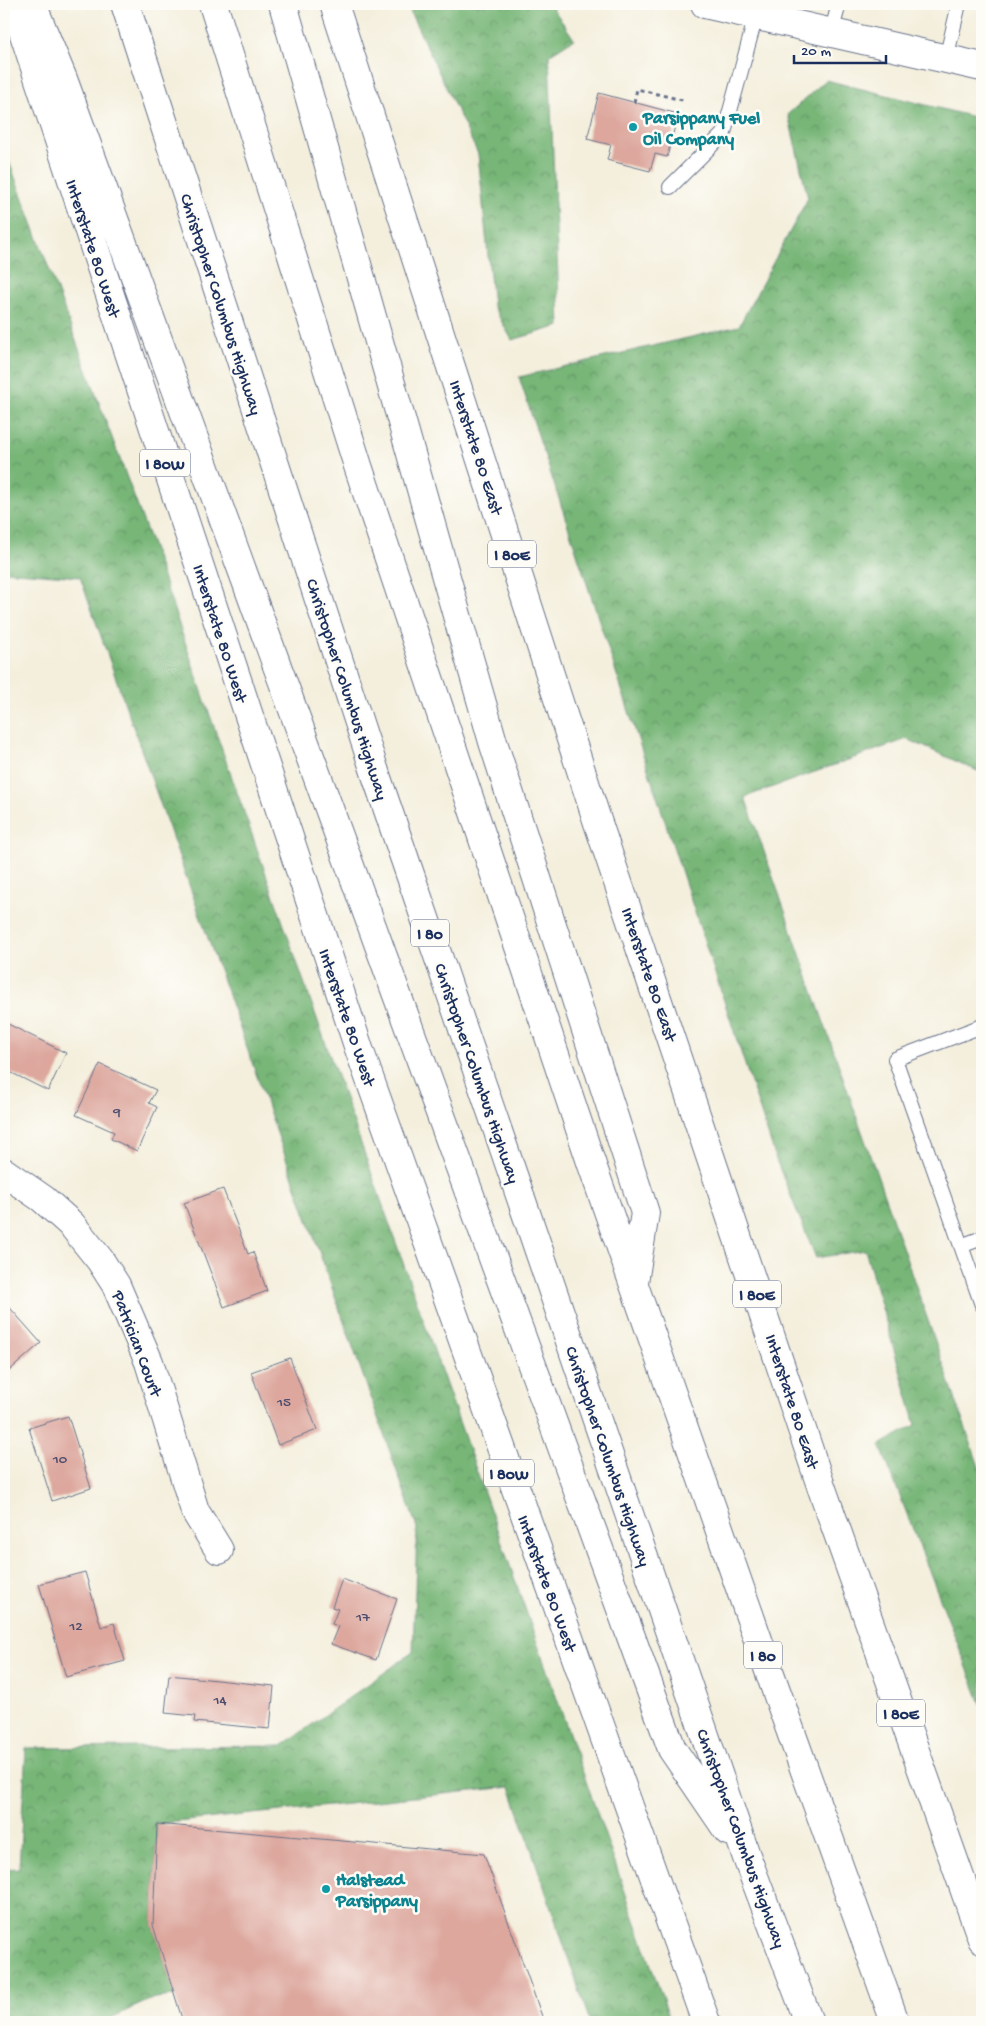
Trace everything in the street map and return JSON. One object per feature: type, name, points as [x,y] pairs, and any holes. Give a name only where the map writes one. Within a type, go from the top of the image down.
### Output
[{"type":"main road","name":"Interstate 80 West","points":[[14,4],[358,1049],[706,2022]]},
{"type":"main road","points":[[32,4],[69,98],[672,1750],[747,1858]]},
{"type":"main road","name":"Christopher Columbus Highway","points":[[125,4],[377,778],[747,1858],[808,2022]]},
{"type":"main road","name":"I 80","points":[[213,4],[358,466],[633,1286],[895,2022]]},
{"type":"main road","points":[[283,4],[493,742],[644,1213],[633,1286]]},
{"type":"main road","name":"Interstate 80 East","points":[[334,4],[597,820],[821,1486],[982,1939]]},
{"type":"main road","points":[[705,4],[982,68]]},
{"type":"main road","name":"Patrician Court","points":[[4,1172],[43,1199],[72,1225],[100,1260],[116,1285],[148,1362],[195,1511],[218,1550]]},
{"type":"lane","points":[[831,34],[839,4]]},
{"type":"lane","points":[[946,59],[959,4]]},
{"type":"lane","points":[[670,187],[724,133],[756,16]]},
{"type":"lane","points":[[982,1026],[895,1059],[982,1305]]},
{"type":"lane","points":[[961,1246],[982,1238]]},
{"type":"path","points":[[634,102],[637,89],[686,101]]},
{"type":"green space","points":[[408,4],[550,4],[574,39],[549,55],[560,326],[512,340],[493,306],[478,154]]},
{"type":"green space","points":[[826,80],[982,119],[982,773],[907,739],[745,797],[982,1475],[982,1706],[880,1445],[916,1425],[865,1250],[816,1258],[777,1162],[519,377],[739,326],[808,198],[788,114]]},
{"type":"green space","points":[[4,148],[151,542],[213,724],[671,2022],[590,2022],[510,1787],[157,1824],[153,1925],[175,1996],[154,1998],[102,2022],[4,2022],[4,1869],[19,1868],[26,1748],[282,1746],[413,1652],[417,1528],[80,577],[4,571]]},
{"type":"building","name":"Parsippany Fuel Oil Company","points":[[599,93],[678,114],[667,157],[655,154],[650,171],[607,160],[611,145],[587,139]]},
{"type":"building","points":[[4,1022],[66,1053],[48,1091],[4,1069]]},
{"type":"building","points":[[100,1064],[156,1090],[149,1103],[157,1107],[137,1151],[111,1139],[114,1132],[76,1115]]},
{"type":"building","points":[[223,1189],[248,1254],[253,1252],[267,1291],[224,1307],[184,1203]]},
{"type":"building","points":[[4,1301],[41,1343],[9,1371],[4,1365]]},
{"type":"building","points":[[290,1358],[317,1430],[278,1445],[251,1372]]},
{"type":"building","points":[[68,1416],[91,1488],[52,1501],[29,1428]]},
{"type":"building","points":[[85,1572],[101,1627],[114,1623],[125,1661],[66,1677],[39,1584]]},
{"type":"building","points":[[342,1579],[397,1599],[376,1660],[331,1644],[338,1626],[332,1624],[338,1609],[332,1607]]},
{"type":"building","points":[[169,1675],[274,1686],[270,1729],[194,1722],[195,1716],[165,1713]]},
{"type":"building","name":"Halstead Parsippany","points":[[157,1824],[484,1854],[544,2022],[183,2022],[153,1925]]},
{"type":"place","name":"Parsippany Fuel Oil Company","points":[[633,127]]},
{"type":"place","name":"Halstead Parsippany","points":[[326,1889]]}]
